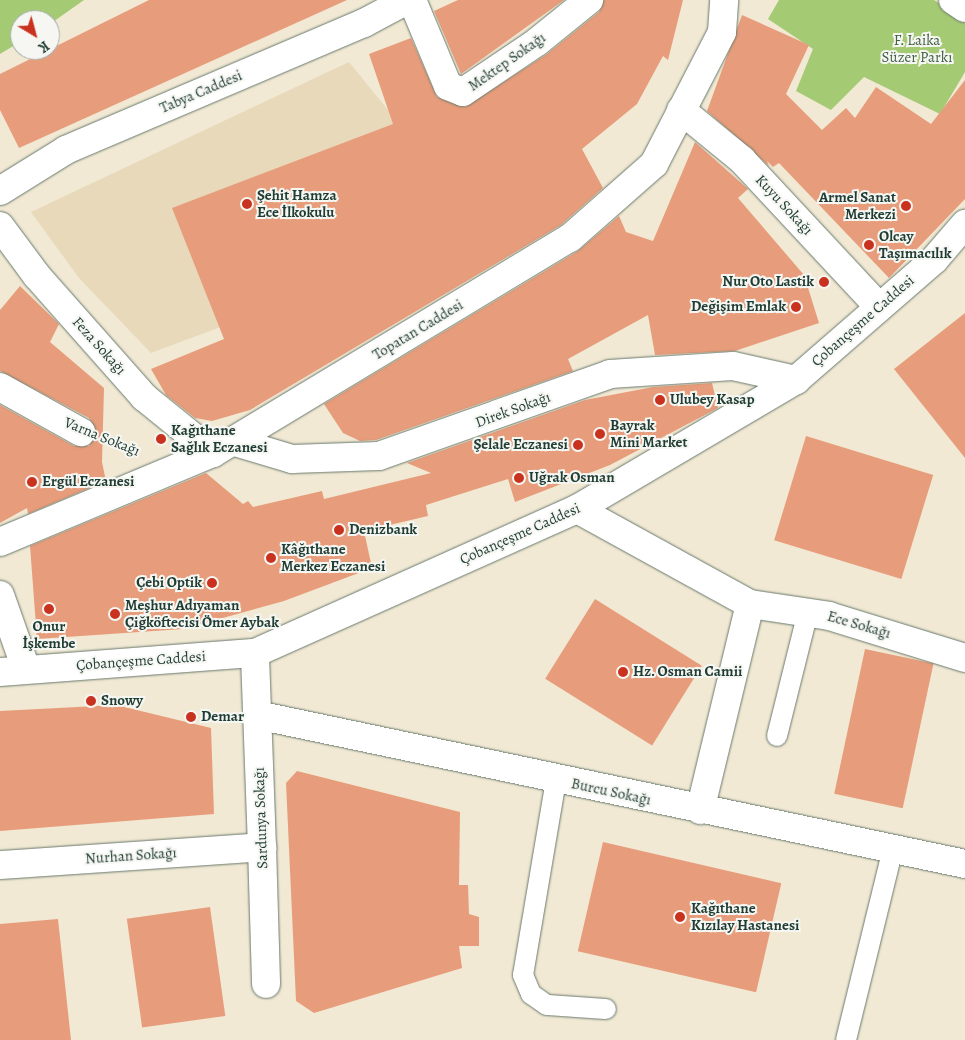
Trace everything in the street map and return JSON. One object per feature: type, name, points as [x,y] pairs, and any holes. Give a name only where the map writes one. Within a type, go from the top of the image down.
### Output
[{"type":"street","name":"Tabya Caddesi","points":[[0,191],[66,150],[364,23],[407,0]]},
{"type":"street","name":"Mektep Sokağı","points":[[412,0],[448,86],[463,92],[538,42],[589,0]]},
{"type":"street","name":"Topatan Caddesi","points":[[0,542],[222,447],[570,238],[654,164],[722,32],[724,0]]},
{"type":"street","points":[[953,0],[965,8]]},
{"type":"street","name":"Kuyu Sokağı","points":[[681,110],[742,160],[879,307]]},
{"type":"street","name":"Çobançeşme Caddesi","points":[[13,670],[255,652],[576,509],[796,380],[934,260],[965,224]]},
{"type":"street","name":"Feza Sokağı","points":[[0,226],[36,276],[144,397],[222,447]]},
{"type":"street","name":"Direk Sokağı","points":[[222,447],[292,459],[379,456],[610,374],[733,366],[796,380]]},
{"type":"street","name":"Varna Sokağı","points":[[0,387],[81,432]]},
{"type":"street","name":"Ece Sokağı","points":[[576,509],[750,604],[808,612],[965,658]]},
{"type":"street","points":[[0,595],[13,670]]},
{"type":"street","points":[[700,810],[750,604]]},
{"type":"street","name":"Sardunya Sokağı","points":[[255,652],[266,984]]},
{"type":"street","name":"Burcu Sokağı","points":[[257,715],[556,780],[965,864]]},
{"type":"street","name":"Nurhan Sokağı","points":[[0,865],[262,847]]},
{"type":"lane","points":[[777,736],[808,612]]},
{"type":"lane","points":[[556,780],[523,975],[531,994],[547,1005],[606,1009]]},
{"type":"lane","points":[[846,1040],[893,849]]},
{"type":"path","name":"Varna Sokağı","points":[[81,432],[179,467]]},
{"type":"shaded area","name":"Şehit Hamza Ece İlkokulu","points":[[349,62],[458,196],[295,299],[151,353],[79,278],[31,212]]},
{"type":"green space","points":[[0,0],[84,0],[60,17],[60,10],[10,10],[10,48],[0,54]]},
{"type":"green space","name":"F. Laika Süzer Parkı","points":[[779,0],[934,0],[965,20],[965,72],[940,114],[864,77],[831,110],[796,91],[813,49],[768,19]]},
{"type":"building","points":[[149,0],[347,0],[19,148],[0,110],[0,74],[28,60],[60,60],[60,44]]},
{"type":"building","points":[[458,0],[564,0],[461,74],[434,11]]},
{"type":"building","points":[[604,0],[683,0],[668,60],[663,56],[637,104],[582,149],[603,188],[561,225],[250,410],[212,421],[195,418],[166,395],[151,369],[224,339],[172,208],[393,124],[369,54],[411,38],[437,97],[465,107],[547,54],[599,12]]},
{"type":"building","points":[[742,15],[809,45],[786,94],[822,130],[846,108],[855,118],[876,87],[931,124],[965,80],[965,199],[889,278],[779,163],[773,167],[767,161],[769,166],[707,111]]},
{"type":"building","points":[[695,142],[748,189],[738,198],[804,275],[819,323],[735,351],[655,355],[648,315],[568,359],[573,371],[376,440],[360,441],[343,433],[324,404],[578,251],[619,216],[626,232],[653,241]]},
{"type":"building","points":[[20,286],[59,324],[50,342],[104,388],[102,462],[106,481],[28,514],[27,508],[0,523],[0,405],[74,446],[89,446],[97,432],[89,418],[0,371],[0,310]]},
{"type":"building","points":[[965,313],[965,458],[894,369]]},
{"type":"building","points":[[712,383],[718,408],[610,465],[515,502],[508,479],[426,505],[428,516],[364,531],[372,568],[284,601],[183,629],[37,639],[30,546],[206,473],[243,504],[248,501],[253,507],[322,491],[324,499],[431,473],[407,463],[585,400],[653,387]]},
{"type":"building","points":[[806,436],[933,475],[901,579],[774,540]]},
{"type":"building","name":"Hz. Osman Camii","points":[[595,599],[702,666],[652,745],[545,679]]},
{"type":"building","points":[[865,649],[933,664],[903,808],[834,794]]},
{"type":"building","points":[[116,705],[211,728],[214,814],[0,831],[0,711]]},
{"type":"building","points":[[297,771],[460,812],[459,885],[468,885],[469,914],[479,917],[479,946],[459,946],[462,968],[314,1013],[296,1001],[286,783]]},
{"type":"building","name":"Kağıthane Kızılay Hastanesi","points":[[603,842],[781,883],[756,992],[578,951]]},
{"type":"building","points":[[210,907],[225,1016],[142,1028],[127,919]]},
{"type":"building","points":[[58,919],[71,1040],[0,1040],[0,924]]},
{"type":"place","name":"Şehit Hamza Ece İlkokulu","points":[[247,204]]},
{"type":"place","name":"Armel Sanat Merkezi","points":[[906,206]]},
{"type":"place","name":"Olcay Taşımacılık","points":[[869,245]]},
{"type":"place","name":"Nur Oto Lastik","points":[[824,282]]},
{"type":"place","name":"Değişim Emlak","points":[[796,307]]},
{"type":"place","name":"Ulubey Kasap","points":[[660,400]]},
{"type":"place","name":"Bayrak Mini Market","points":[[600,434]]},
{"type":"place","name":"Kağıthane Sağlık Eczanesi","points":[[161,439]]},
{"type":"place","name":"Şelale Eczanesi","points":[[578,445]]},
{"type":"place","name":"Uğrak Osman","points":[[519,478]]},
{"type":"place","name":"Ergül Eczanesi","points":[[32,482]]},
{"type":"place","name":"Denizbank","points":[[339,530]]},
{"type":"place","name":"Kâğıthane Merkez Eczanesi","points":[[271,558]]},
{"type":"place","name":"Çebi Optik","points":[[212,583]]},
{"type":"place","name":"Onur İşkembe","points":[[49,609]]},
{"type":"place","name":"Meşhur Adıyaman Çiğköftecisi Ömer Aybak","points":[[115,614]]},
{"type":"place","name":"Hz. Osman Camii","points":[[623,672]]},
{"type":"place","name":"Snowy","points":[[91,701]]},
{"type":"place","name":"Demar","points":[[191,717]]},
{"type":"place","name":"Kağıthane Kızılay Hastanesi","points":[[680,917]]}]
